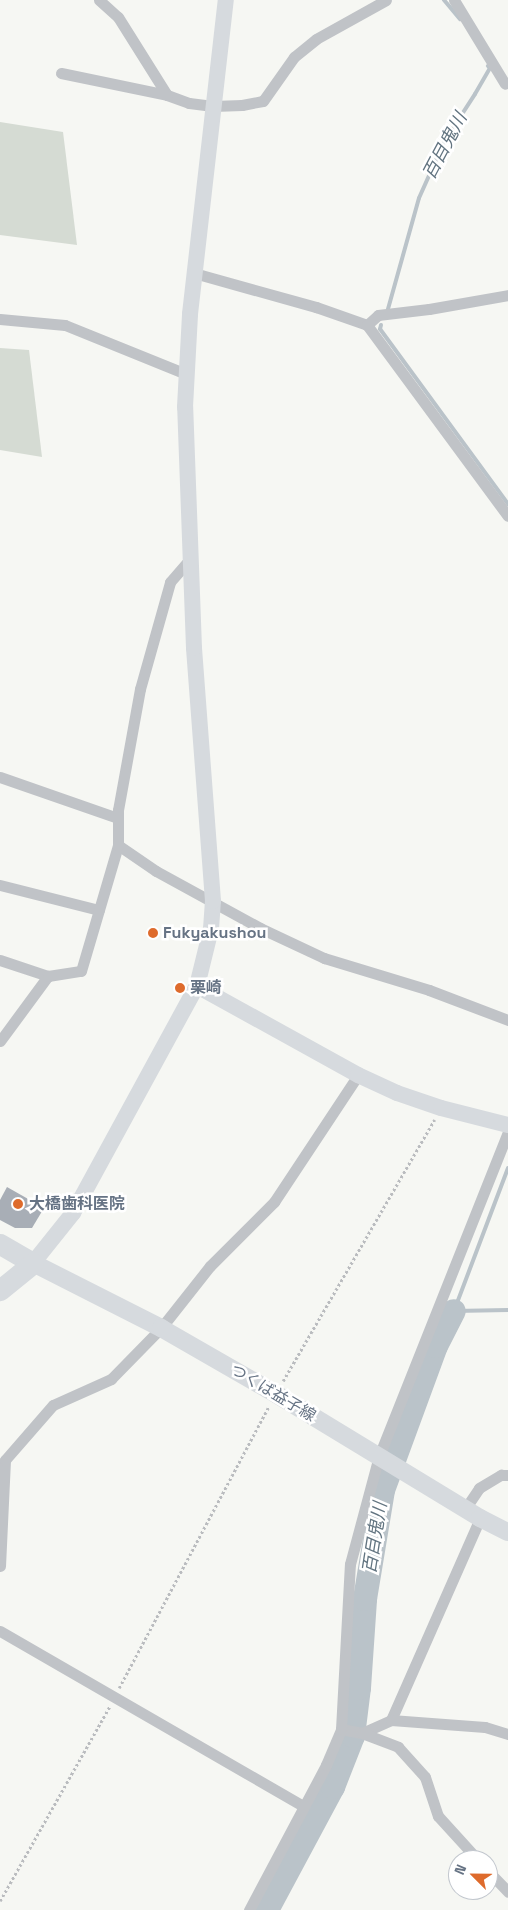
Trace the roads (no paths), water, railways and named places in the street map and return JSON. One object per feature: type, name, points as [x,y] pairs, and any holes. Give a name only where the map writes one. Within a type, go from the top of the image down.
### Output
[{"type":"highway","points":[[0,1244],[33,1264],[0,1290]]},
{"type":"main road","name":"つくば益子線","points":[[33,1264],[161,1328],[276,1394],[473,1514],[508,1532]]},
{"type":"street","points":[[99,0],[118,17],[167,95]]},
{"type":"street","points":[[33,1264],[73,1213],[197,986],[211,929],[213,901],[194,648],[185,462],[186,374],[194,273],[226,0]]},
{"type":"street","points":[[61,73],[167,95],[189,103],[213,106],[242,105],[263,101],[294,57],[316,39],[386,0]]},
{"type":"street","points":[[454,0],[505,84]]},
{"type":"street","points":[[194,273],[316,307],[367,325],[508,516]]},
{"type":"street","points":[[367,325],[378,315],[429,309],[508,295]]},
{"type":"street","points":[[0,319],[65,325],[186,374]]},
{"type":"street","points":[[0,960],[48,976],[81,971],[118,845],[118,818],[140,689],[170,582],[190,559]]},
{"type":"street","points":[[0,776],[118,818]]},
{"type":"street","points":[[118,845],[156,871],[260,928],[324,958],[429,990],[508,1020]]},
{"type":"street","points":[[0,885],[99,910]]},
{"type":"street","points":[[0,1041],[48,976]]},
{"type":"street","points":[[197,986],[358,1075],[441,1108],[508,1126]]},
{"type":"street","points":[[0,1566],[5,1460],[53,1404],[112,1379],[161,1328],[210,1266],[274,1202],[358,1075]]},
{"type":"street","points":[[249,1910],[326,1765],[341,1729],[350,1564],[508,1132]]},
{"type":"street","points":[[391,1720],[410,1682],[473,1514],[480,1488],[501,1475],[508,1475]]},
{"type":"street","points":[[0,1631],[303,1806]]},
{"type":"street","points":[[362,1733],[391,1720],[485,1727],[508,1734]]},
{"type":"street","points":[[341,1729],[362,1733],[398,1747],[425,1777],[438,1816],[469,1850]]},
{"type":"street","points":[[498,1882],[508,1892]]},
{"type":"waterway","name":"百目鬼川","points":[[444,0],[460,19]]},
{"type":"waterway","name":"百目鬼川","points":[[388,309],[419,198],[444,142],[475,94],[490,68],[488,66]]},
{"type":"waterway","name":"百目鬼川","points":[[381,325],[380,329],[508,504]]},
{"type":"waterway","name":"百目鬼川","points":[[508,1168],[454,1311],[508,1310]]},
{"type":"waterway","name":"百目鬼川","points":[[267,1910],[333,1787],[353,1736],[359,1688],[365,1599],[383,1490],[436,1346],[454,1311]]},
{"type":"place","name":"Fukyakushou","points":[[153,933]]},
{"type":"place","name":"栗崎","points":[[180,988]]},
{"type":"place","name":"大橋歯科医院","points":[[18,1204]]}]
